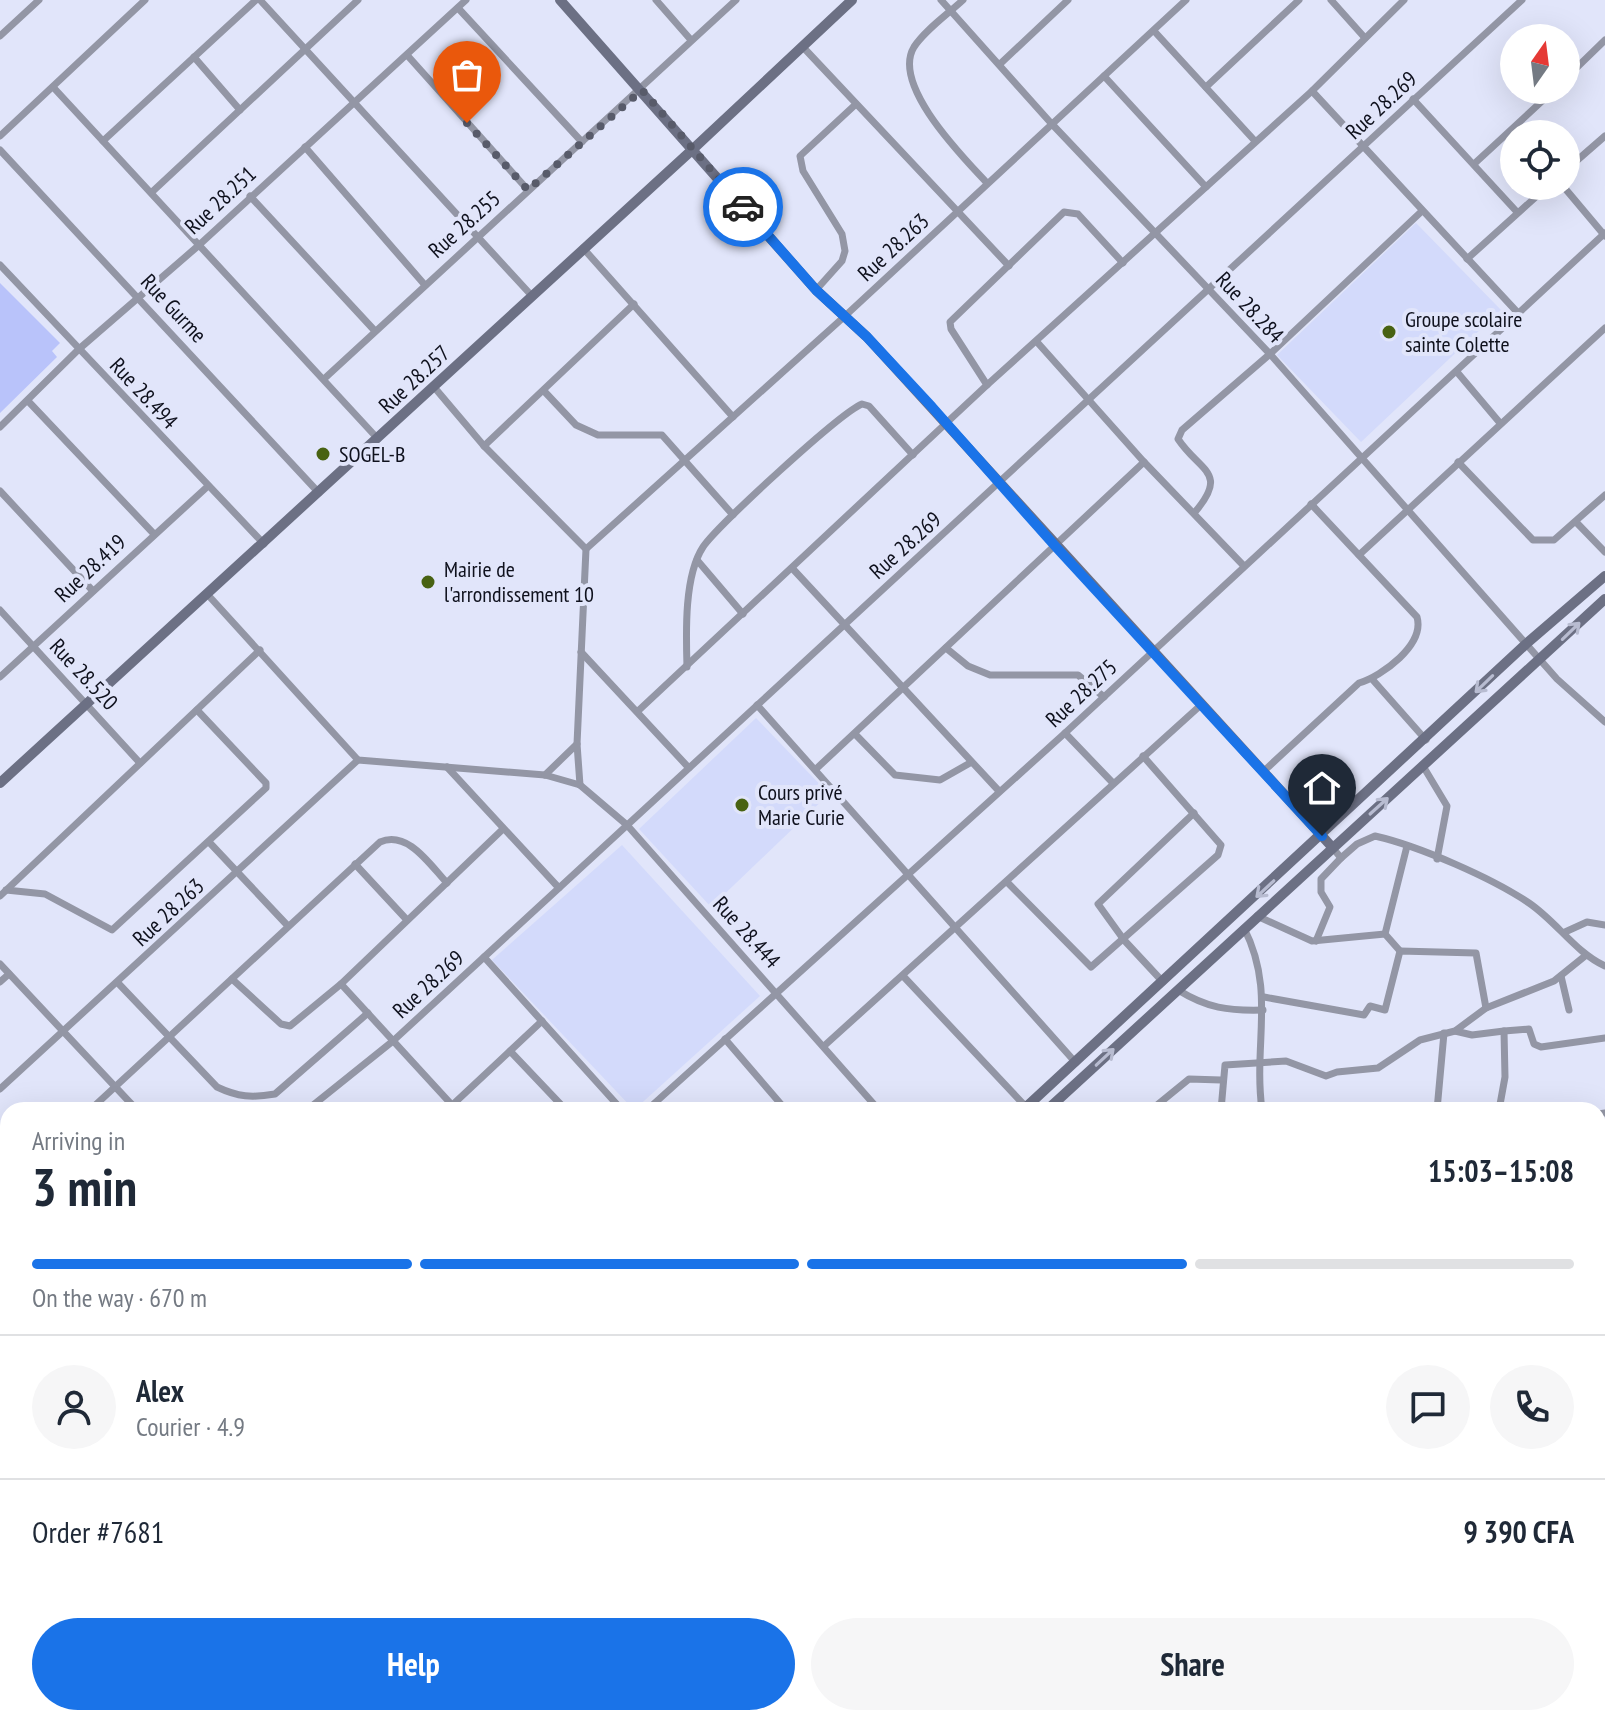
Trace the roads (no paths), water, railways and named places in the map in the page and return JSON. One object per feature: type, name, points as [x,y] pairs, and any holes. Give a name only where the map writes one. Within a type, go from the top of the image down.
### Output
[{"type":"street","points":[[2,30],[39,0]]},
{"type":"street","points":[[0,136],[145,0]]},
{"type":"street","points":[[103,141],[258,0],[532,296]]},
{"type":"street","points":[[152,192],[358,0]]},
{"type":"street","name":"Rue 28.251","points":[[0,427],[79,349],[198,246],[466,0]]},
{"type":"street","points":[[560,0],[816,290],[845,316],[1001,483],[1056,547],[1265,770],[1341,858]]},
{"type":"street","points":[[656,0],[691,40]]},
{"type":"street","name":"Rue 28.255","points":[[325,378],[424,284],[642,90],[736,0]]},
{"type":"street","name":"Rue 28.257","points":[[0,783],[264,544],[852,0]]},
{"type":"street","name":"Rue 28.284","points":[[941,0],[1050,122],[1270,354],[1540,661],[1605,722]]},
{"type":"street","points":[[963,0],[914,47],[911,69],[929,119],[986,182]]},
{"type":"street","points":[[1000,64],[1068,0]]},
{"type":"street","name":"Rue 28.263","points":[[586,549],[845,316],[1050,122],[1155,32],[1186,0]]},
{"type":"street","points":[[1206,87],[1299,0]]},
{"type":"street","points":[[1331,0],[1365,38]]},
{"type":"street","points":[[638,711],[987,385],[1254,140],[1312,91],[1404,0]]},
{"type":"street","name":"Rue 28.269","points":[[317,1102],[393,1041],[1522,0]]},
{"type":"street","points":[[458,8],[582,142]]},
{"type":"street","points":[[1155,32],[1254,140]]},
{"type":"street","points":[[1580,64],[1605,40]]},
{"type":"street","points":[[802,46],[1009,266]]},
{"type":"street","points":[[407,55],[528,190]]},
{"type":"street","points":[[194,57],[240,110]]},
{"type":"street","points":[[1104,76],[1206,187]]},
{"type":"street","points":[[53,87],[198,246],[325,378],[378,439]]},
{"type":"street","points":[[1312,91],[1518,313]]},
{"type":"street","points":[[1413,99],[1517,212]]},
{"type":"street","points":[[816,290],[842,261],[845,251],[842,234],[803,171],[800,156],[856,104]]},
{"type":"street","points":[[1527,120],[1541,104]]},
{"type":"street","points":[[1580,158],[1605,136]]},
{"type":"street","points":[[1474,164],[1500,144]]},
{"type":"street","points":[[305,147],[424,284]]},
{"type":"street","name":"Rue Gurme","points":[[0,150],[319,493]]},
{"type":"street","points":[[250,196],[375,331]]},
{"type":"street","points":[[1467,259],[1531,200]]},
{"type":"street","points":[[1575,200],[1605,234]]},
{"type":"street","points":[[987,385],[951,329],[950,322],[1069,211],[1078,214],[1123,263]]},
{"type":"street","points":[[1195,512],[1211,493],[1211,481],[1182,444],[1179,435],[1422,211]]},
{"type":"street","name":"Rue 28.275","points":[[656,1102],[998,790],[1065,733],[1243,565],[1605,234]]},
{"type":"street","points":[[583,248],[733,417]]},
{"type":"street","name":"Rue 28.494","points":[[0,265],[264,544]]},
{"type":"street","points":[[484,446],[634,304]]},
{"type":"street","points":[[1359,555],[1605,329]]},
{"type":"street","points":[[1037,342],[1144,462],[1243,565]]},
{"type":"street","points":[[1457,372],[1500,423]]},
{"type":"street","points":[[208,595],[358,760],[545,775],[580,785],[577,744],[586,549],[484,446],[434,387]]},
{"type":"street","points":[[544,391],[585,430],[598,435],[662,435],[733,515]]},
{"type":"street","points":[[28,401],[154,534]]},
{"type":"street","points":[[687,667],[687,610],[697,560],[703,547],[733,515],[862,404],[869,406],[913,455]]},
{"type":"street","points":[[816,769],[1144,462]]},
{"type":"street","points":[[1458,462],[1533,540],[1554,540],[1605,495]]},
{"type":"street","name":"Rue 28.419","points":[[0,677],[207,487]]},
{"type":"street","points":[[0,491],[93,591]]},
{"type":"street","points":[[1265,770],[1359,683],[1372,679],[1413,644],[1419,624],[1417,617],[1311,504]]},
{"type":"street","points":[[1576,522],[1605,552]]},
{"type":"street","points":[[697,560],[743,614]]},
{"type":"street","points":[[792,568],[998,790]]},
{"type":"street","points":[[1032,1102],[1426,740],[1526,644],[1605,576]]},
{"type":"street","points":[[1057,1102],[1605,599]]},
{"type":"street","name":"Rue 28.520","points":[[0,610],[140,763]]},
{"type":"street","points":[[946,648],[977,672],[1002,676],[1078,675],[1104,697]]},
{"type":"street","points":[[3,893],[260,650]]},
{"type":"street","points":[[581,652],[689,768]]},
{"type":"street","points":[[1372,679],[1426,740]]},
{"type":"street","points":[[824,1046],[904,977],[1112,782],[1202,704]]},
{"type":"street","points":[[757,705],[1076,1063]]},
{"type":"street","points":[[3,893],[45,894],[112,930],[209,842],[266,788],[266,783],[197,710]]},
{"type":"street","points":[[1065,733],[1112,782]]},
{"type":"street","points":[[855,734],[895,775],[940,780],[970,763]]},
{"type":"street","points":[[545,775],[577,744]]},
{"type":"street","points":[[1007,882],[1091,967],[1218,855],[1221,845],[1143,756]]},
{"type":"street","name":"Rue 28.263","points":[[0,1089],[358,760]]},
{"type":"street","points":[[1423,766],[1447,806],[1437,859]]},
{"type":"street","points":[[447,767],[559,888]]},
{"type":"street","name":"Rue 28.444","points":[[580,785],[627,825],[872,1102]]},
{"type":"street","points":[[1163,982],[1124,940],[1099,907],[1099,900],[1194,813]]},
{"type":"street","points":[[232,979],[286,1027],[341,984],[503,829]]},
{"type":"street","points":[[1316,941],[1330,907],[1321,892],[1321,879],[1357,844],[1375,836],[1407,846],[1505,888],[1565,932],[1585,956],[1605,966]]},
{"type":"street","points":[[99,1102],[380,842],[392,840],[411,845],[447,883]]},
{"type":"street","points":[[209,842],[288,926]]},
{"type":"street","points":[[1385,934],[1407,846]]},
{"type":"street","points":[[355,864],[407,920]]},
{"type":"street","points":[[1257,916],[1316,941],[1385,934]]},
{"type":"street","points":[[1565,932],[1587,922],[1605,925]]},
{"type":"street","points":[[1244,928],[1257,954],[1264,997],[1259,1061],[1261,1102]]},
{"type":"street","points":[[1385,934],[1400,951],[1478,954],[1486,1008]]},
{"type":"street","points":[[1264,997],[1354,1015],[1366,1015],[1370,1006],[1385,1010],[1400,951]]},
{"type":"street","points":[[1455,1031],[1486,1008],[1561,976],[1585,956]]},
{"type":"street","points":[[484,957],[615,1102]]},
{"type":"street","points":[[0,964],[130,1102]]},
{"type":"street","points":[[0,982],[9,974]]},
{"type":"street","points":[[1561,976],[1569,1010]]},
{"type":"street","points":[[904,977],[1019,1102]]},
{"type":"street","points":[[118,983],[217,1087],[235,1095],[255,1098],[275,1094],[368,1013]]},
{"type":"street","points":[[341,984],[445,1102]]},
{"type":"street","points":[[1178,990],[1215,1008],[1263,1010]]},
{"type":"street","points":[[456,1102],[542,1021]]},
{"type":"street","points":[[1221,1102],[1225,1065],[1286,1061],[1326,1076],[1337,1072],[1367,1071],[1391,1061],[1420,1040],[1455,1031],[1472,1035],[1529,1029],[1534,1044],[1541,1047],[1605,1038]]},
{"type":"street","points":[[1500,1102],[1505,1077],[1504,1031]]},
{"type":"street","points":[[1438,1102],[1444,1033]]},
{"type":"street","points":[[725,1039],[779,1102]]},
{"type":"street","points":[[510,1051],[558,1102]]},
{"type":"street","points":[[1161,1102],[1189,1079],[1221,1080]]},
{"type":"place","name":"Groupe scolaire sainte Colette","points":[[1389,332]]},
{"type":"place","name":"SOGEL-B","points":[[323,454]]},
{"type":"place","name":"Mairie de l'arrondissement 10","points":[[428,582]]},
{"type":"place","name":"Cours privé Marie Curie","points":[[742,805]]}]
